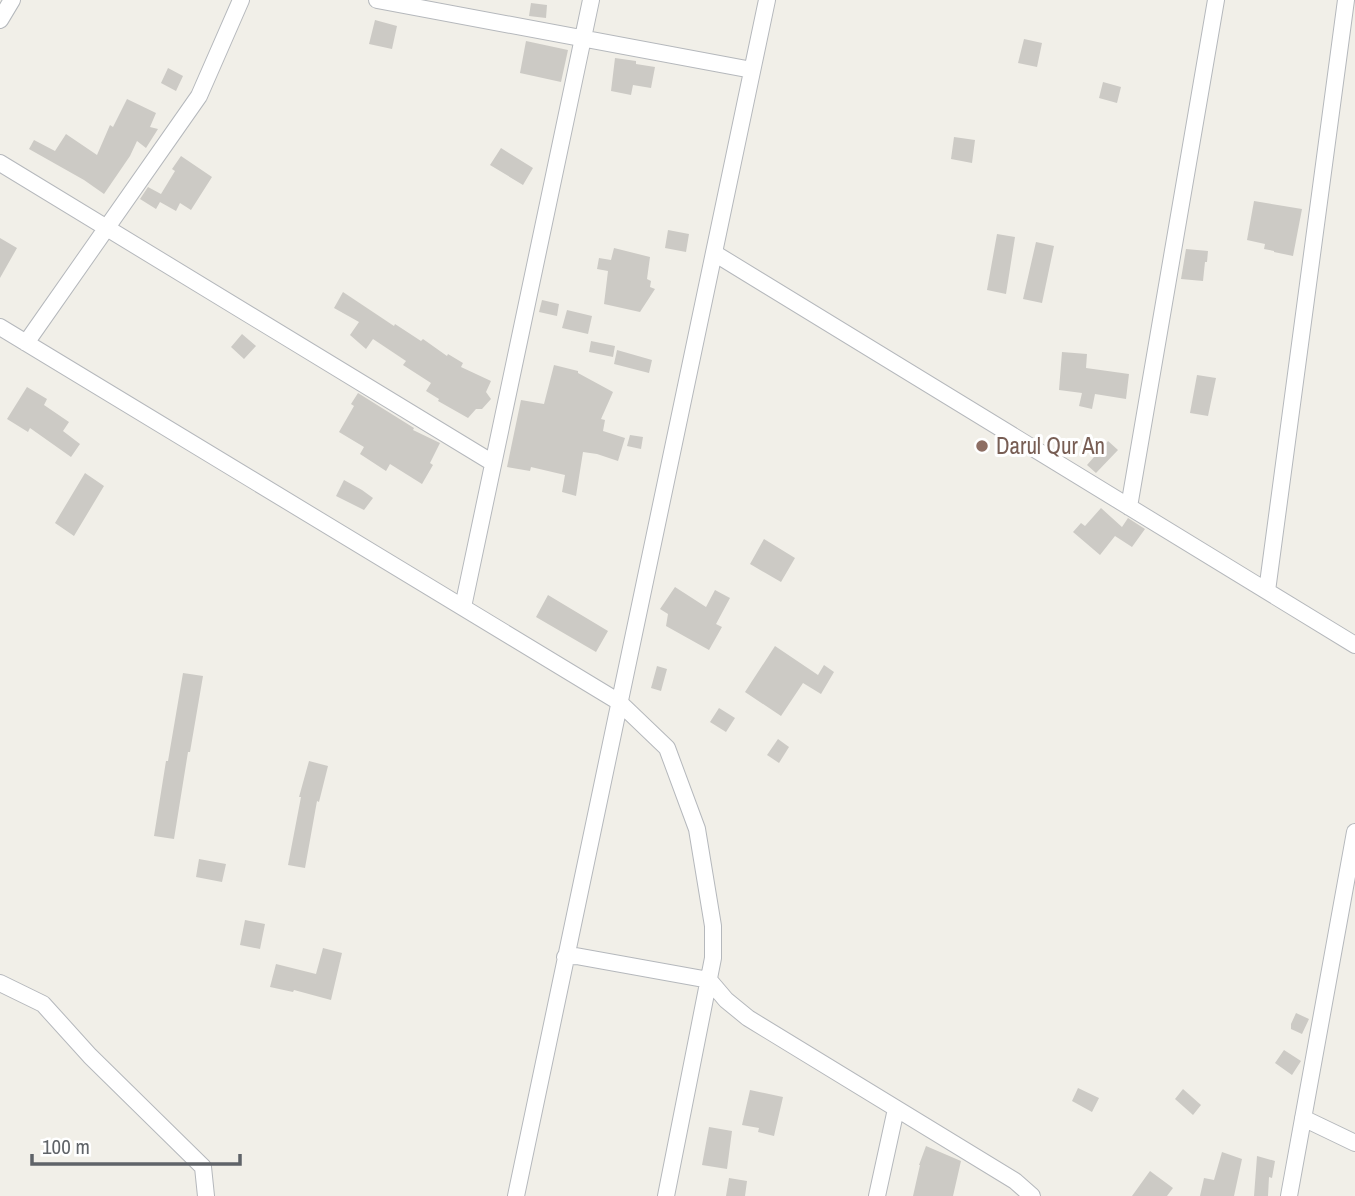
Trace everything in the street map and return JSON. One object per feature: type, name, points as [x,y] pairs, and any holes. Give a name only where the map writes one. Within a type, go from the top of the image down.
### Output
[{"type":"street","points":[[0,20],[12,0]]},
{"type":"street","points":[[26,343],[199,96],[241,0]]},
{"type":"street","points":[[377,0],[752,69]]},
{"type":"street","points":[[463,607],[591,0]]},
{"type":"street","points":[[516,1196],[767,0]]},
{"type":"street","points":[[1129,507],[1216,0]]},
{"type":"street","points":[[1267,591],[1346,0]]},
{"type":"street","points":[[0,163],[493,463]]},
{"type":"street","points":[[714,253],[1355,645]]},
{"type":"street","points":[[0,327],[619,702],[667,748],[697,829],[713,926],[713,958],[666,1196]]},
{"type":"street","points":[[1289,1196],[1355,832]]},
{"type":"street","points":[[565,957],[576,956],[709,980],[726,1000],[748,1018],[896,1109],[1014,1188],[1032,1196]]},
{"type":"street","points":[[0,983],[43,1004],[90,1056],[203,1167],[206,1196]]},
{"type":"street","points":[[877,1196],[896,1109]]},
{"type":"street","points":[[1303,1118],[1355,1143]]},
{"type":"building","points":[[531,3],[547,5],[546,18],[529,16]]},
{"type":"building","points":[[375,20],[397,26],[392,49],[369,44]]},
{"type":"building","points":[[1024,39],[1042,43],[1037,67],[1018,63]]},
{"type":"building","points":[[526,41],[568,50],[561,82],[520,73]]},
{"type":"building","points":[[615,58],[655,67],[651,88],[633,85],[631,95],[611,91]]},
{"type":"building","points":[[168,68],[183,76],[176,91],[161,83]]},
{"type":"building","points":[[1103,82],[1121,87],[1117,103],[1099,98]]},
{"type":"building","points":[[127,99],[156,113],[150,127],[158,129],[146,148],[137,141],[104,194],[29,149],[34,140],[55,151],[66,134],[97,155],[110,125],[113,127]]},
{"type":"building","points":[[954,137],[975,140],[972,163],[951,159]]},
{"type":"building","points":[[501,148],[533,168],[523,185],[490,165]]},
{"type":"building","points":[[181,156],[212,177],[191,210],[180,203],[176,211],[160,202],[156,209],[140,199],[148,187],[161,194]]},
{"type":"building","points":[[1254,201],[1302,209],[1293,256],[1264,249],[1265,244],[1247,240]]},
{"type":"building","points":[[668,230],[689,234],[686,252],[665,248]]},
{"type":"building","points":[[997,234],[1015,237],[1006,294],[987,290]]},
{"type":"building","points":[[0,238],[17,248],[0,278]]},
{"type":"building","points":[[1036,242],[1054,246],[1042,303],[1023,299]]},
{"type":"building","points":[[614,248],[650,257],[647,279],[651,281],[650,287],[655,289],[640,312],[604,304],[608,271],[597,269],[599,258],[611,260]]},
{"type":"building","points":[[1186,249],[1208,251],[1203,281],[1181,279]]},
{"type":"building","points":[[343,292],[394,326],[395,324],[421,341],[423,339],[447,356],[448,354],[463,363],[461,367],[491,381],[486,392],[491,399],[468,418],[426,391],[431,383],[403,365],[406,361],[373,339],[366,349],[350,335],[359,322],[334,308]]},
{"type":"building","points":[[542,300],[559,304],[557,316],[539,312]]},
{"type":"building","points":[[567,310],[592,316],[588,334],[562,328]]},
{"type":"building","points":[[242,334],[256,346],[244,359],[231,347]]},
{"type":"building","points":[[591,341],[615,346],[613,357],[589,352]]},
{"type":"building","points":[[617,350],[652,360],[649,373],[614,364]]},
{"type":"building","points":[[1062,352],[1087,354],[1086,368],[1129,374],[1126,399],[1095,394],[1092,409],[1079,406],[1082,393],[1059,390]]},
{"type":"building","points":[[554,365],[578,371],[613,392],[601,419],[605,420],[603,431],[625,438],[618,461],[583,452],[576,496],[562,492],[565,475],[531,467],[530,471],[507,467],[521,400],[544,404]]},
{"type":"building","points":[[1197,375],[1216,378],[1208,416],[1190,413]]},
{"type":"building","points":[[27,387],[47,399],[44,405],[69,422],[63,431],[80,444],[71,457],[30,428],[28,432],[7,419]]},
{"type":"building","points":[[358,393],[414,428],[413,430],[440,443],[430,463],[433,465],[422,484],[390,464],[386,471],[360,454],[364,447],[339,432]]},
{"type":"building","points":[[630,435],[643,437],[641,449],[627,446]]},
{"type":"building","points":[[1108,441],[1118,450],[1096,473],[1087,465]]},
{"type":"building","points":[[85,473],[104,486],[74,536],[55,523]]},
{"type":"building","points":[[344,480],[373,498],[364,510],[336,496]]},
{"type":"building","points":[[1101,508],[1122,527],[1128,518],[1145,529],[1132,547],[1115,536],[1100,555],[1073,532],[1081,523],[1085,526]]},
{"type":"building","points":[[764,539],[795,558],[781,582],[750,564]]},
{"type":"building","points":[[675,587],[706,607],[715,590],[730,598],[716,624],[722,627],[709,650],[666,626],[668,614],[660,609]]},
{"type":"building","points":[[548,595],[608,631],[596,652],[536,617]]},
{"type":"building","points":[[775,646],[818,675],[824,665],[834,672],[821,694],[803,683],[781,716],[745,692]]},
{"type":"building","points":[[657,666],[667,669],[661,691],[651,688]]},
{"type":"building","points":[[183,673],[203,676],[174,839],[154,836]]},
{"type":"building","points":[[719,708],[735,718],[726,732],[710,722]]},
{"type":"building","points":[[778,739],[789,747],[779,763],[767,755]]},
{"type":"building","points":[[309,761],[328,766],[319,802],[317,801],[305,868],[288,865],[299,797]]},
{"type":"building","points":[[199,859],[226,864],[222,882],[196,877]]},
{"type":"building","points":[[245,920],[265,924],[260,949],[240,945]]},
{"type":"building","points":[[323,948],[342,953],[331,1000],[270,987],[276,964],[316,974]]},
{"type":"building","points":[[1296,1013],[1309,1019],[1302,1034],[1291,1029]]},
{"type":"building","points":[[1284,1050],[1301,1061],[1292,1075],[1275,1063]]},
{"type":"building","points":[[1078,1088],[1099,1098],[1092,1112],[1072,1101]]},
{"type":"building","points":[[1183,1089],[1201,1105],[1193,1115],[1175,1099]]},
{"type":"building","points":[[750,1090],[783,1097],[774,1136],[758,1132],[759,1128],[742,1125]]},
{"type":"building","points":[[709,1127],[732,1131],[727,1169],[702,1165]]},
{"type":"building","points":[[926,1146],[961,1161],[953,1196],[913,1196]]},
{"type":"building","points":[[1222,1152],[1242,1159],[1234,1196],[1200,1196],[1204,1178],[1214,1180]]},
{"type":"building","points":[[1257,1156],[1275,1161],[1272,1178],[1269,1177],[1268,1196],[1254,1196]]},
{"type":"building","points":[[1150,1171],[1173,1188],[1167,1196],[1132,1196]]},
{"type":"building","points":[[729,1178],[747,1181],[745,1196],[726,1196]]},
{"type":"place","name":"Darul Qur An","points":[[982,446]]}]
